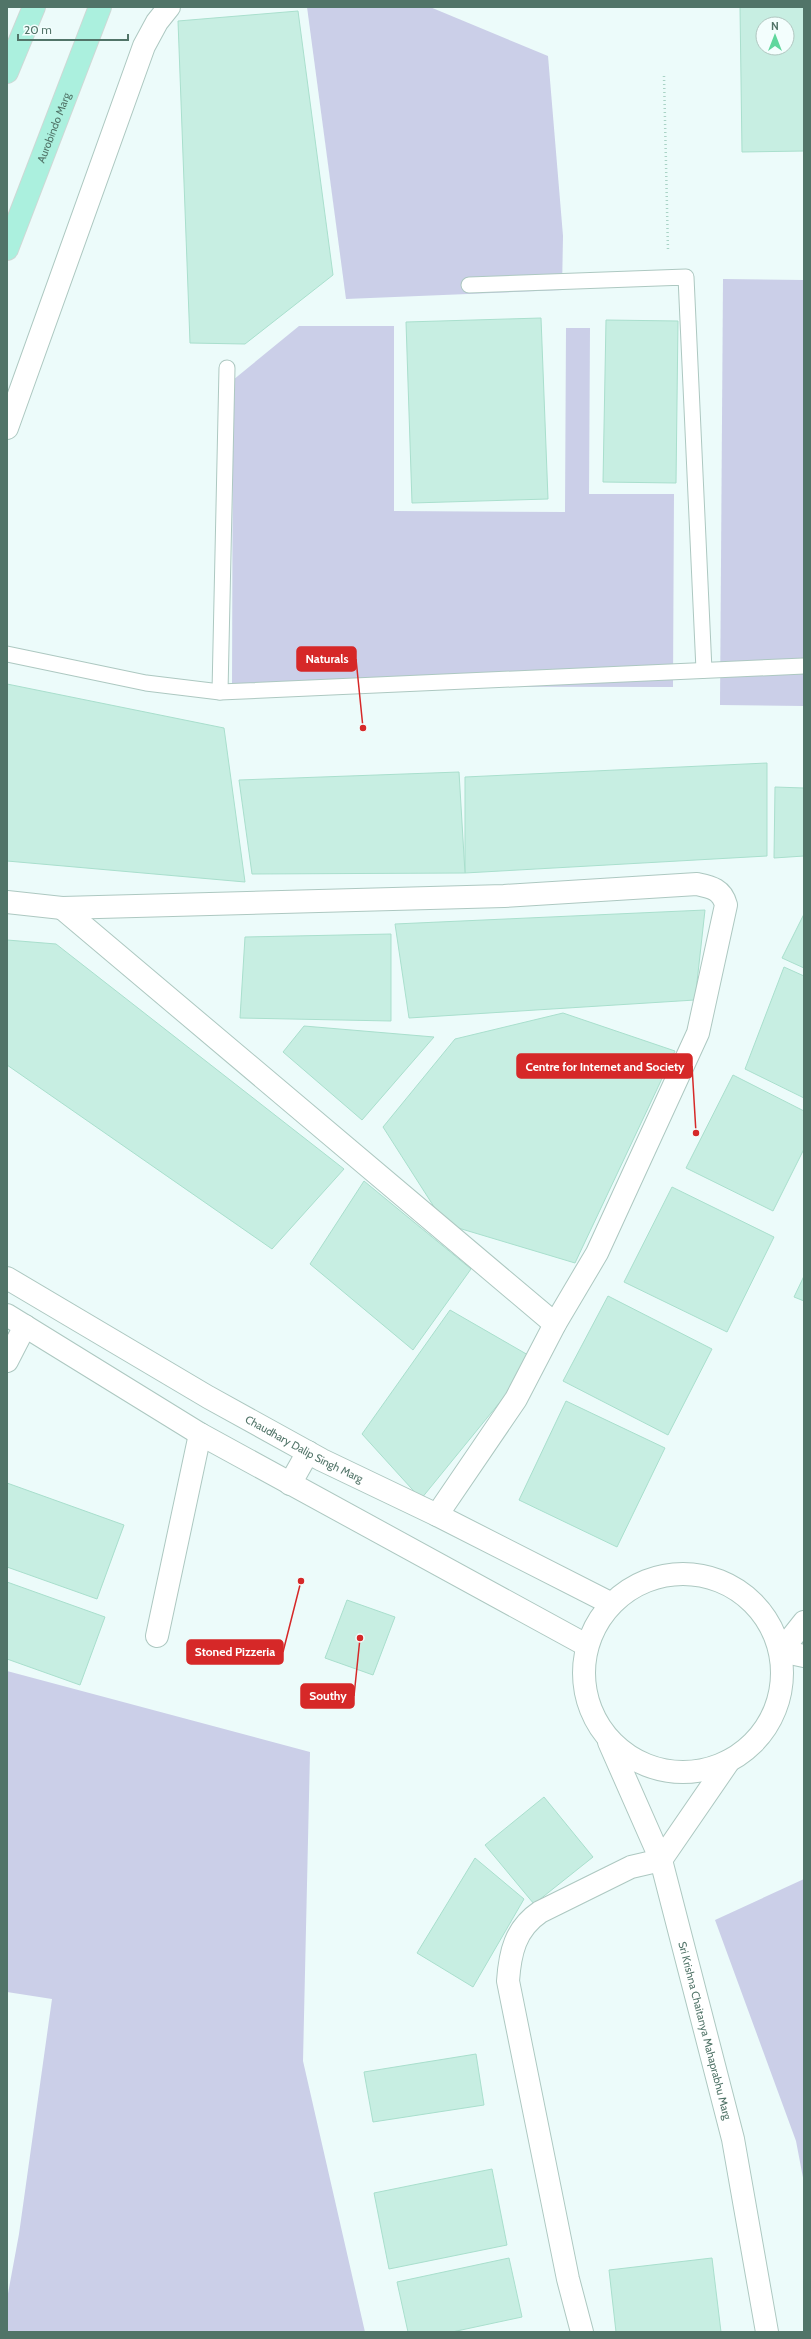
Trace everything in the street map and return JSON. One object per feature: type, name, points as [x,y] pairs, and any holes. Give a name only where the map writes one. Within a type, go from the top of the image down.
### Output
[{"type":"highway","points":[[7,72],[34,7]]},
{"type":"highway","name":"Aurobindo Marg","points":[[7,249],[100,7]]},
{"type":"street","points":[[7,428],[144,46],[157,22],[169,7]]},
{"type":"street","points":[[7,902],[62,908],[504,896],[697,884],[712,887],[722,894],[726,905],[698,1033],[598,1253],[555,1324],[516,1399],[437,1515]]},
{"type":"street","points":[[62,908],[555,1324]]},
{"type":"street","name":"Chaudhary Dalip Singh Marg","points":[[7,1278],[208,1397],[308,1452],[437,1515],[610,1603]]},
{"type":"street","points":[[7,1361],[16,1321],[200,1434],[586,1645]]},
{"type":"street","points":[[158,1636],[200,1434]]},
{"type":"street","points":[[290,1484],[308,1452]]},
{"type":"street","name":"Sri Krishna Chaitanya Mahaprabhu Marg","points":[[608,1740],[634,1760],[665,1771],[698,1772],[729,1762],[755,1742],[774,1715],[782,1684],[781,1651],[770,1623],[750,1599],[725,1582],[695,1574],[664,1575],[635,1585],[610,1603],[596,1623],[586,1645],[582,1678],[590,1711],[608,1740],[661,1860],[733,2140],[767,2332]]},
{"type":"street","points":[[804,1622],[781,1651],[804,1656]]},
{"type":"street","points":[[582,2332],[568,2279],[508,1981],[510,1954],[520,1933],[530,1919],[540,1912],[631,1867],[661,1860],[729,1762]]},
{"type":"lane","points":[[469,285],[686,277],[704,670]]},
{"type":"lane","points":[[220,692],[226,368]]},
{"type":"lane","points":[[7,654],[146,682],[220,692],[804,666]]},
{"type":"path","points":[[664,76],[668,278]]},
{"type":"shaded area","points":[[307,7],[430,7],[548,56],[563,236],[562,290],[346,299]]},
{"type":"shaded area","points":[[723,279],[804,280],[804,706],[720,705]]},
{"type":"shaded area","points":[[299,326],[394,326],[394,511],[565,512],[566,328],[590,328],[589,494],[674,494],[673,687],[232,686],[233,380]]},
{"type":"shaded area","points":[[7,1671],[310,1752],[303,2061],[365,2332],[7,2332],[7,2299],[19,2234],[52,1999],[7,1992]]},
{"type":"shaded area","points":[[804,1879],[804,2183],[796,2141],[715,1920]]},
{"type":"building","points":[[740,7],[804,7],[804,151],[742,152]]},
{"type":"building","points":[[298,11],[333,275],[245,344],[190,343],[178,21]]},
{"type":"building","points":[[541,318],[548,499],[412,503],[406,322]]},
{"type":"building","points":[[606,320],[678,321],[676,483],[603,482]]},
{"type":"building","points":[[7,684],[224,728],[245,882],[7,861]]},
{"type":"building","points":[[767,763],[767,856],[465,873],[465,777]]},
{"type":"building","points":[[459,772],[465,873],[252,874],[239,780]]},
{"type":"building","points":[[775,787],[804,788],[804,856],[774,858]]},
{"type":"building","points":[[705,910],[695,1000],[409,1018],[395,924]]},
{"type":"building","points":[[804,914],[804,968],[782,958]]},
{"type":"building","points":[[391,934],[391,1021],[240,1018],[245,937]]},
{"type":"building","points":[[7,940],[56,944],[344,1169],[272,1249],[7,1065]]},
{"type":"building","points":[[784,967],[804,976],[804,1098],[745,1069]]},
{"type":"building","points":[[563,1013],[675,1051],[575,1263],[445,1224],[383,1127],[455,1039]]},
{"type":"building","points":[[304,1026],[434,1037],[362,1120],[283,1052]]},
{"type":"building","points":[[733,1075],[804,1111],[804,1149],[773,1211],[686,1168]]},
{"type":"building","points":[[364,1181],[471,1269],[413,1350],[310,1264]]},
{"type":"building","points":[[672,1187],[774,1237],[727,1332],[624,1282]]},
{"type":"building","points":[[804,1276],[804,1301],[794,1297]]},
{"type":"building","points":[[608,1296],[712,1349],[668,1435],[563,1381]]},
{"type":"building","points":[[450,1310],[535,1359],[421,1499],[362,1434]]},
{"type":"building","points":[[566,1401],[665,1448],[617,1547],[519,1500]]},
{"type":"building","points":[[7,1483],[124,1525],[97,1599],[7,1567]]},
{"type":"building","points":[[7,1582],[105,1617],[80,1685],[7,1659]]},
{"type":"building","points":[[347,1600],[395,1617],[373,1675],[325,1658]]},
{"type":"building","points":[[544,1797],[593,1857],[534,1904],[485,1845]]},
{"type":"building","points":[[475,1858],[524,1899],[473,1987],[417,1953]]},
{"type":"building","points":[[476,2054],[484,2105],[373,2122],[364,2072]]},
{"type":"building","points":[[492,2169],[507,2245],[389,2269],[374,2193]]},
{"type":"building","points":[[509,2258],[522,2317],[452,2332],[408,2332],[397,2282]]},
{"type":"building","points":[[712,2258],[721,2332],[616,2332],[609,2270]]},
{"type":"place","name":"Naturals","points":[[363,728]]},
{"type":"place","name":"Centre for Internet and Society","points":[[696,1133]]},
{"type":"place","name":"Stoned Pizzeria","points":[[301,1581]]},
{"type":"place","name":"Southy","points":[[360,1638]]}]
